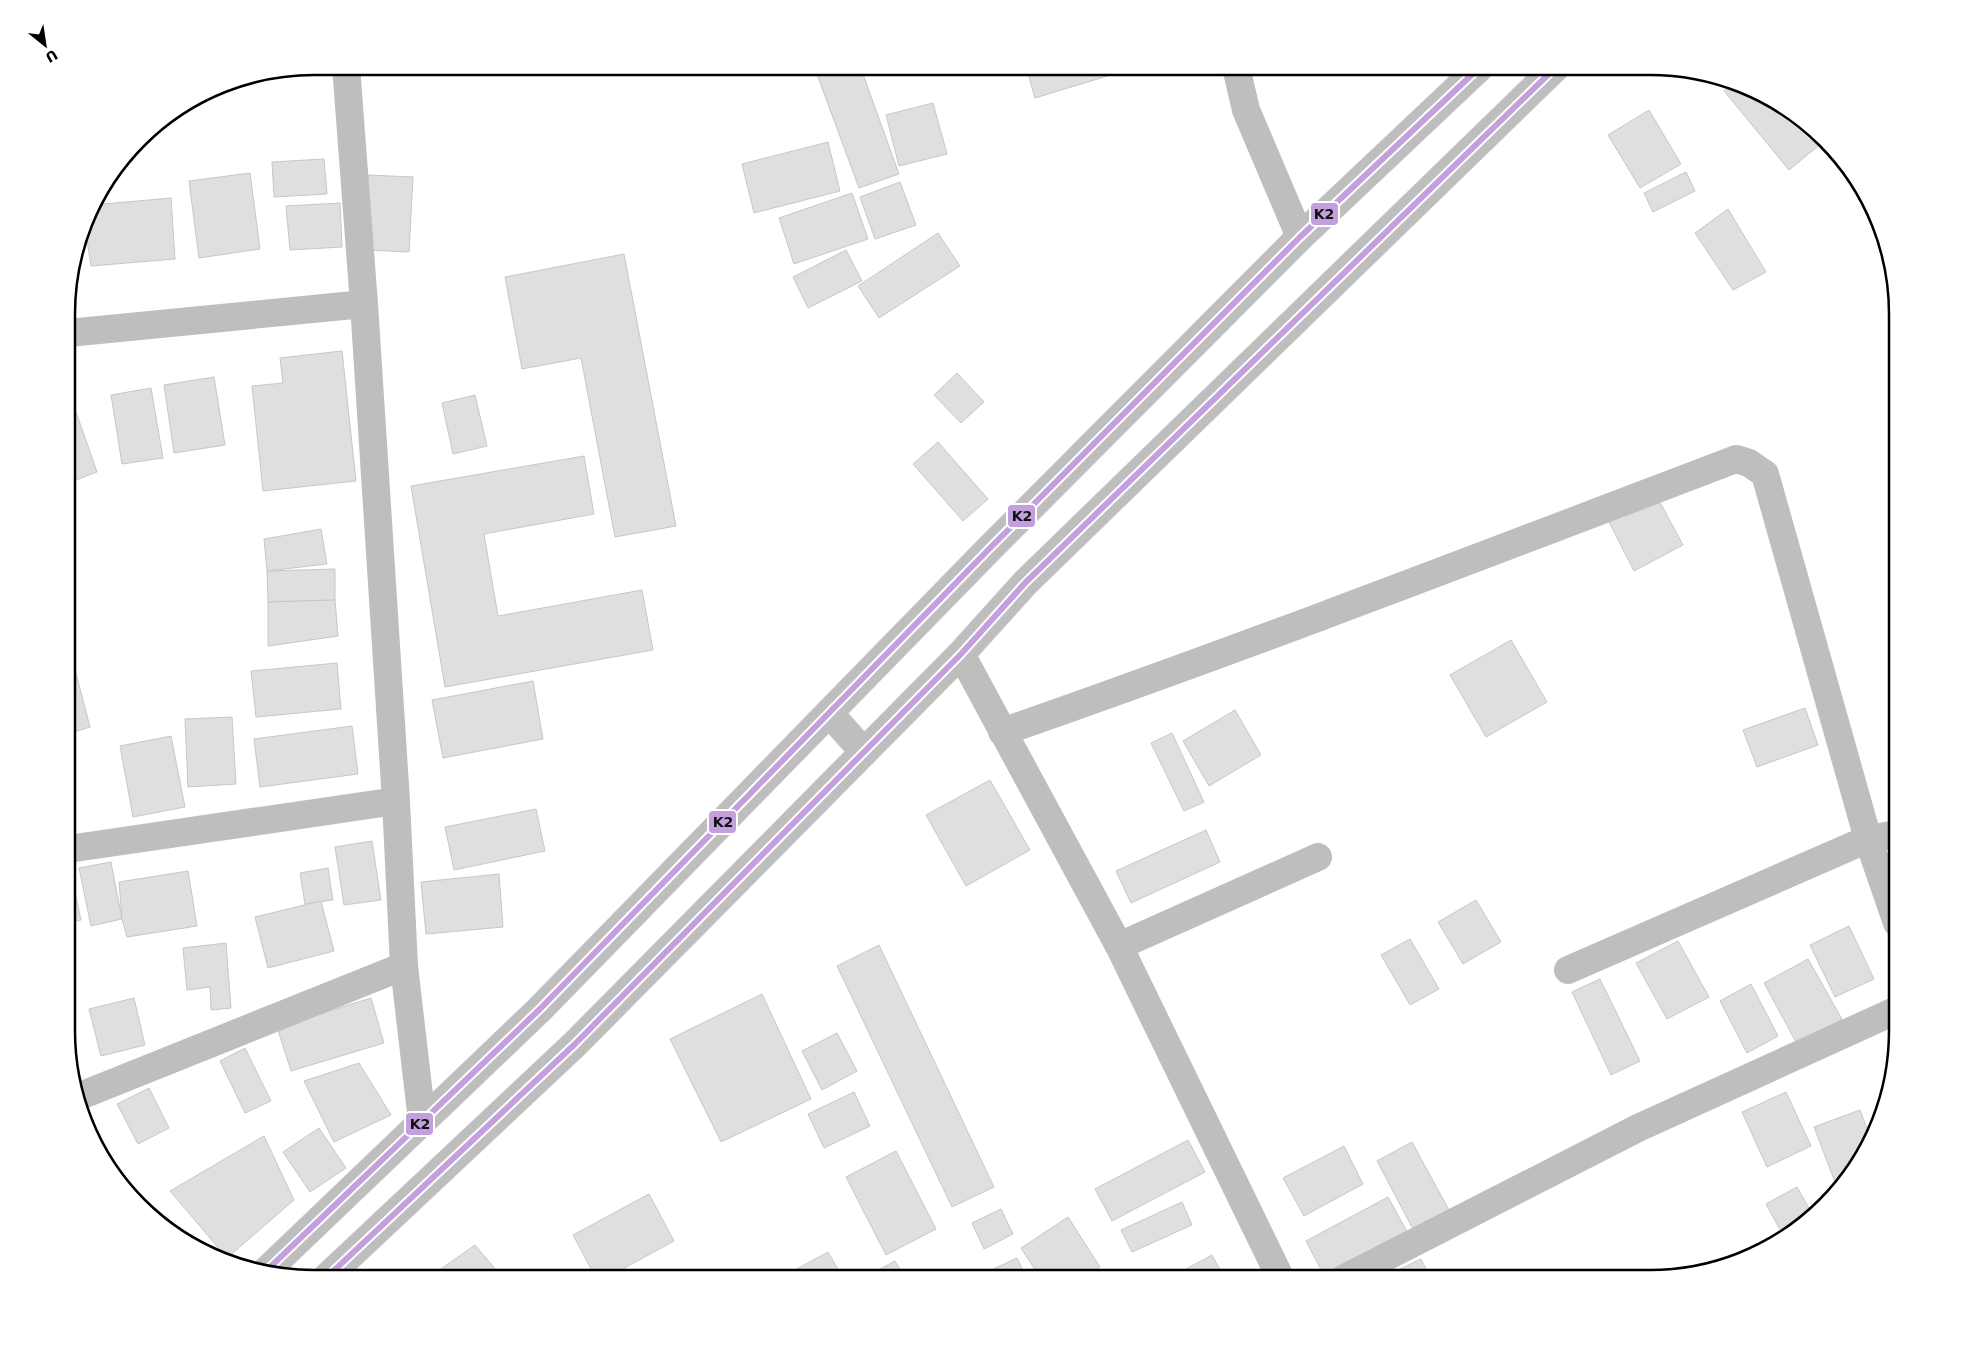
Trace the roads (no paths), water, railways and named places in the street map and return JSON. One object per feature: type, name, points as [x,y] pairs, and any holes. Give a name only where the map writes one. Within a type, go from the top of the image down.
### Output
[{"type":"main road","points":[[347,75],[364,304],[396,801],[404,966],[422,1121]]},
{"type":"main road","points":[[1238,75],[1246,110],[1300,237]]},
{"type":"main road","points":[[271,1266],[540,1009],[997,541],[1300,237],[1472,75]]},
{"type":"main road","points":[[335,1270],[575,1044],[961,654],[1025,583],[1548,75]]},
{"type":"main road","points":[[75,332],[364,304]]},
{"type":"main road","points":[[1002,732],[1107,696],[1388,592],[1736,459],[1749,463],[1765,474],[1868,839],[1889,900]]},
{"type":"main road","points":[[961,654],[1119,946],[1277,1270]]},
{"type":"main road","points":[[829,713],[864,752]]},
{"type":"main road","points":[[75,848],[396,801]]},
{"type":"main road","points":[[1568,970],[1868,839],[1889,835]]},
{"type":"main road","points":[[1119,946],[1318,857]]},
{"type":"main road","points":[[84,1095],[404,966]]},
{"type":"main road","points":[[1361,1270],[1638,1128],[1889,1014]]}]
